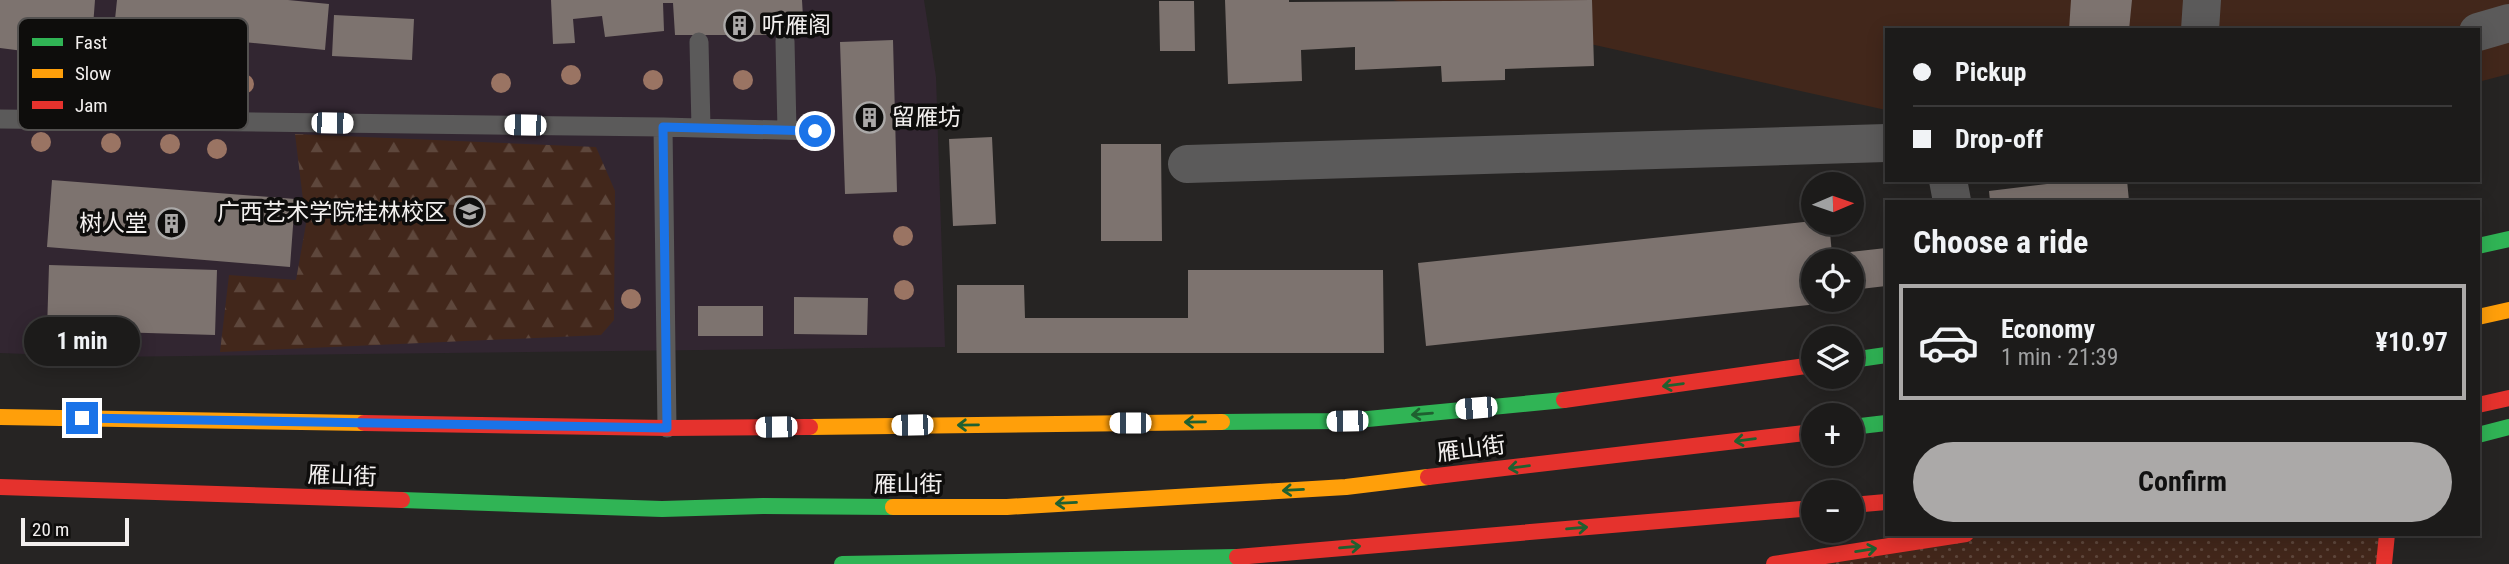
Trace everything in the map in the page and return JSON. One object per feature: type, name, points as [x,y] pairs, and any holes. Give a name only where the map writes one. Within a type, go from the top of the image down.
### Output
[{"type":"main road","points":[[2480,246],[2509,239]]},
{"type":"main road","points":[[2480,317],[2509,310]]},
{"type":"main road","points":[[1864,358],[1885,355]]},
{"type":"main road","points":[[0,417],[667,428],[1347,421],[1553,401],[1801,367]]},
{"type":"main road","points":[[2480,405],[2509,398]]},
{"type":"main road","points":[[1864,426],[1885,423]]},
{"type":"main road","points":[[2480,434],[2509,427]]},
{"type":"main road","name":"雁山街","points":[[0,487],[662,509],[763,506],[1007,507],[1346,487],[1801,433]]},
{"type":"main road","points":[[1864,504],[1885,502]]},
{"type":"main road","points":[[842,564],[1226,558],[1801,509]]},
{"type":"main road","points":[[1774,564],[1953,536]]},
{"type":"main road","points":[[2384,564],[2387,536]]},
{"type":"street","points":[[2200,28],[2202,0]]},
{"type":"street","points":[[2480,31],[2509,23]]},
{"type":"street","points":[[1187,164],[1885,143]]},
{"type":"street","points":[[1948,182],[1952,200]]},
{"type":"lane","points":[[785,41],[787,130]]},
{"type":"lane","points":[[699,42],[701,128]]},
{"type":"lane","points":[[0,119],[18,119]]},
{"type":"lane","points":[[248,122],[815,131]]},
{"type":"lane","points":[[663,127],[667,428]]},
{"type":"shaded area","name":"广西艺术学院桂林校区","points":[[0,0],[924,0],[936,77],[945,347],[101,357],[0,353]]},
{"type":"green space","points":[[1393,0],[2509,0],[2509,74],[2480,81],[2480,28],[1885,28],[1885,110]]},
{"type":"green space","points":[[295,134],[596,147],[615,191],[614,320],[601,335],[220,352],[229,275],[296,280],[306,224]]},
{"type":"green space","points":[[1953,536],[2387,536],[2384,564],[1774,564]]},
{"type":"building","points":[[0,0],[95,0],[94,18],[18,18],[18,50],[0,48]]},
{"type":"building","points":[[117,0],[288,0],[329,4],[325,50],[248,42],[248,18],[115,18]]},
{"type":"building","name":"听雁阁","points":[[551,0],[802,0],[804,35],[675,35],[673,3],[663,3],[664,31],[605,37],[602,16],[573,19],[575,43],[553,44]]},
{"type":"building","points":[[1225,0],[1592,0],[1594,66],[1505,69],[1505,80],[1442,82],[1441,66],[1355,70],[1355,47],[1301,50],[1302,81],[1228,84]]},
{"type":"building","points":[[2071,0],[2132,0],[2129,28],[2069,28]]},
{"type":"building","points":[[1159,1],[1194,1],[1195,51],[1160,51]]},
{"type":"building","points":[[334,15],[414,19],[412,60],[332,56]]},
{"type":"building","name":"留雁坊","points":[[893,40],[897,192],[845,194],[840,42]]},
{"type":"building","points":[[992,137],[996,224],[953,226],[949,139]]},
{"type":"building","points":[[1101,144],[1161,144],[1162,241],[1101,241]]},
{"type":"building","name":"树人堂","points":[[52,180],[295,199],[290,267],[47,247]]},
{"type":"building","points":[[2064,182],[2127,182],[2129,200],[1990,200],[1989,191]]},
{"type":"building","points":[[1801,222],[1801,235],[1830,235],[1832,249],[1801,249],[1801,306],[1426,346],[1418,263]]},
{"type":"building","points":[[1885,248],[1885,286],[1864,289],[1864,250]]},
{"type":"building","points":[[49,265],[217,270],[215,335],[47,330]]},
{"type":"building","points":[[1188,270],[1383,270],[1384,353],[957,353],[957,285],[1024,285],[1025,318],[1188,318]]},
{"type":"building","points":[[794,297],[868,298],[867,335],[794,334]]},
{"type":"building","points":[[698,306],[763,306],[763,336],[698,336]]},
{"type":"traffic: fast","points":[[2480,246],[2509,239]]},
{"type":"traffic: fast","points":[[1864,358],[1885,355]]},
{"type":"traffic: fast","points":[[1222,422],[1347,421],[1564,400]]},
{"type":"traffic: fast","points":[[1864,426],[1885,423]]},
{"type":"traffic: fast","points":[[2480,434],[2509,427]]},
{"type":"traffic: fast","points":[[402,500],[662,509],[763,506],[893,507]]},
{"type":"traffic: fast","points":[[842,564],[1237,557]]},
{"type":"traffic: slow","points":[[2480,317],[2509,310]]},
{"type":"traffic: slow","points":[[0,417],[364,423]]},
{"type":"traffic: slow","points":[[810,427],[1222,422]]},
{"type":"traffic: slow","points":[[893,507],[1007,507],[1346,487],[1428,477]]},
{"type":"traffic: jam","points":[[1564,400],[1801,367]]},
{"type":"traffic: jam","points":[[2480,405],[2509,398]]},
{"type":"traffic: jam","points":[[364,423],[667,428],[810,427]]},
{"type":"traffic: jam","points":[[1428,477],[1801,433]]},
{"type":"traffic: jam","points":[[0,487],[402,500]]},
{"type":"traffic: jam","points":[[1864,504],[1885,502]]},
{"type":"traffic: jam","points":[[1237,557],[1801,509]]},
{"type":"traffic: jam","points":[[1774,564],[1953,536]]},
{"type":"traffic: jam","points":[[2384,564],[2387,536]]},
{"type":"place","name":"听雁阁","points":[[739,25]]},
{"type":"place","name":"留雁坊","points":[[869,117]]},
{"type":"place","name":"广西艺术学院桂林校区","points":[[470,212]]},
{"type":"place","name":"树人堂","points":[[171,223]]},
{"type":"route","points":[[82,418],[667,428],[663,127],[815,131]]}]
